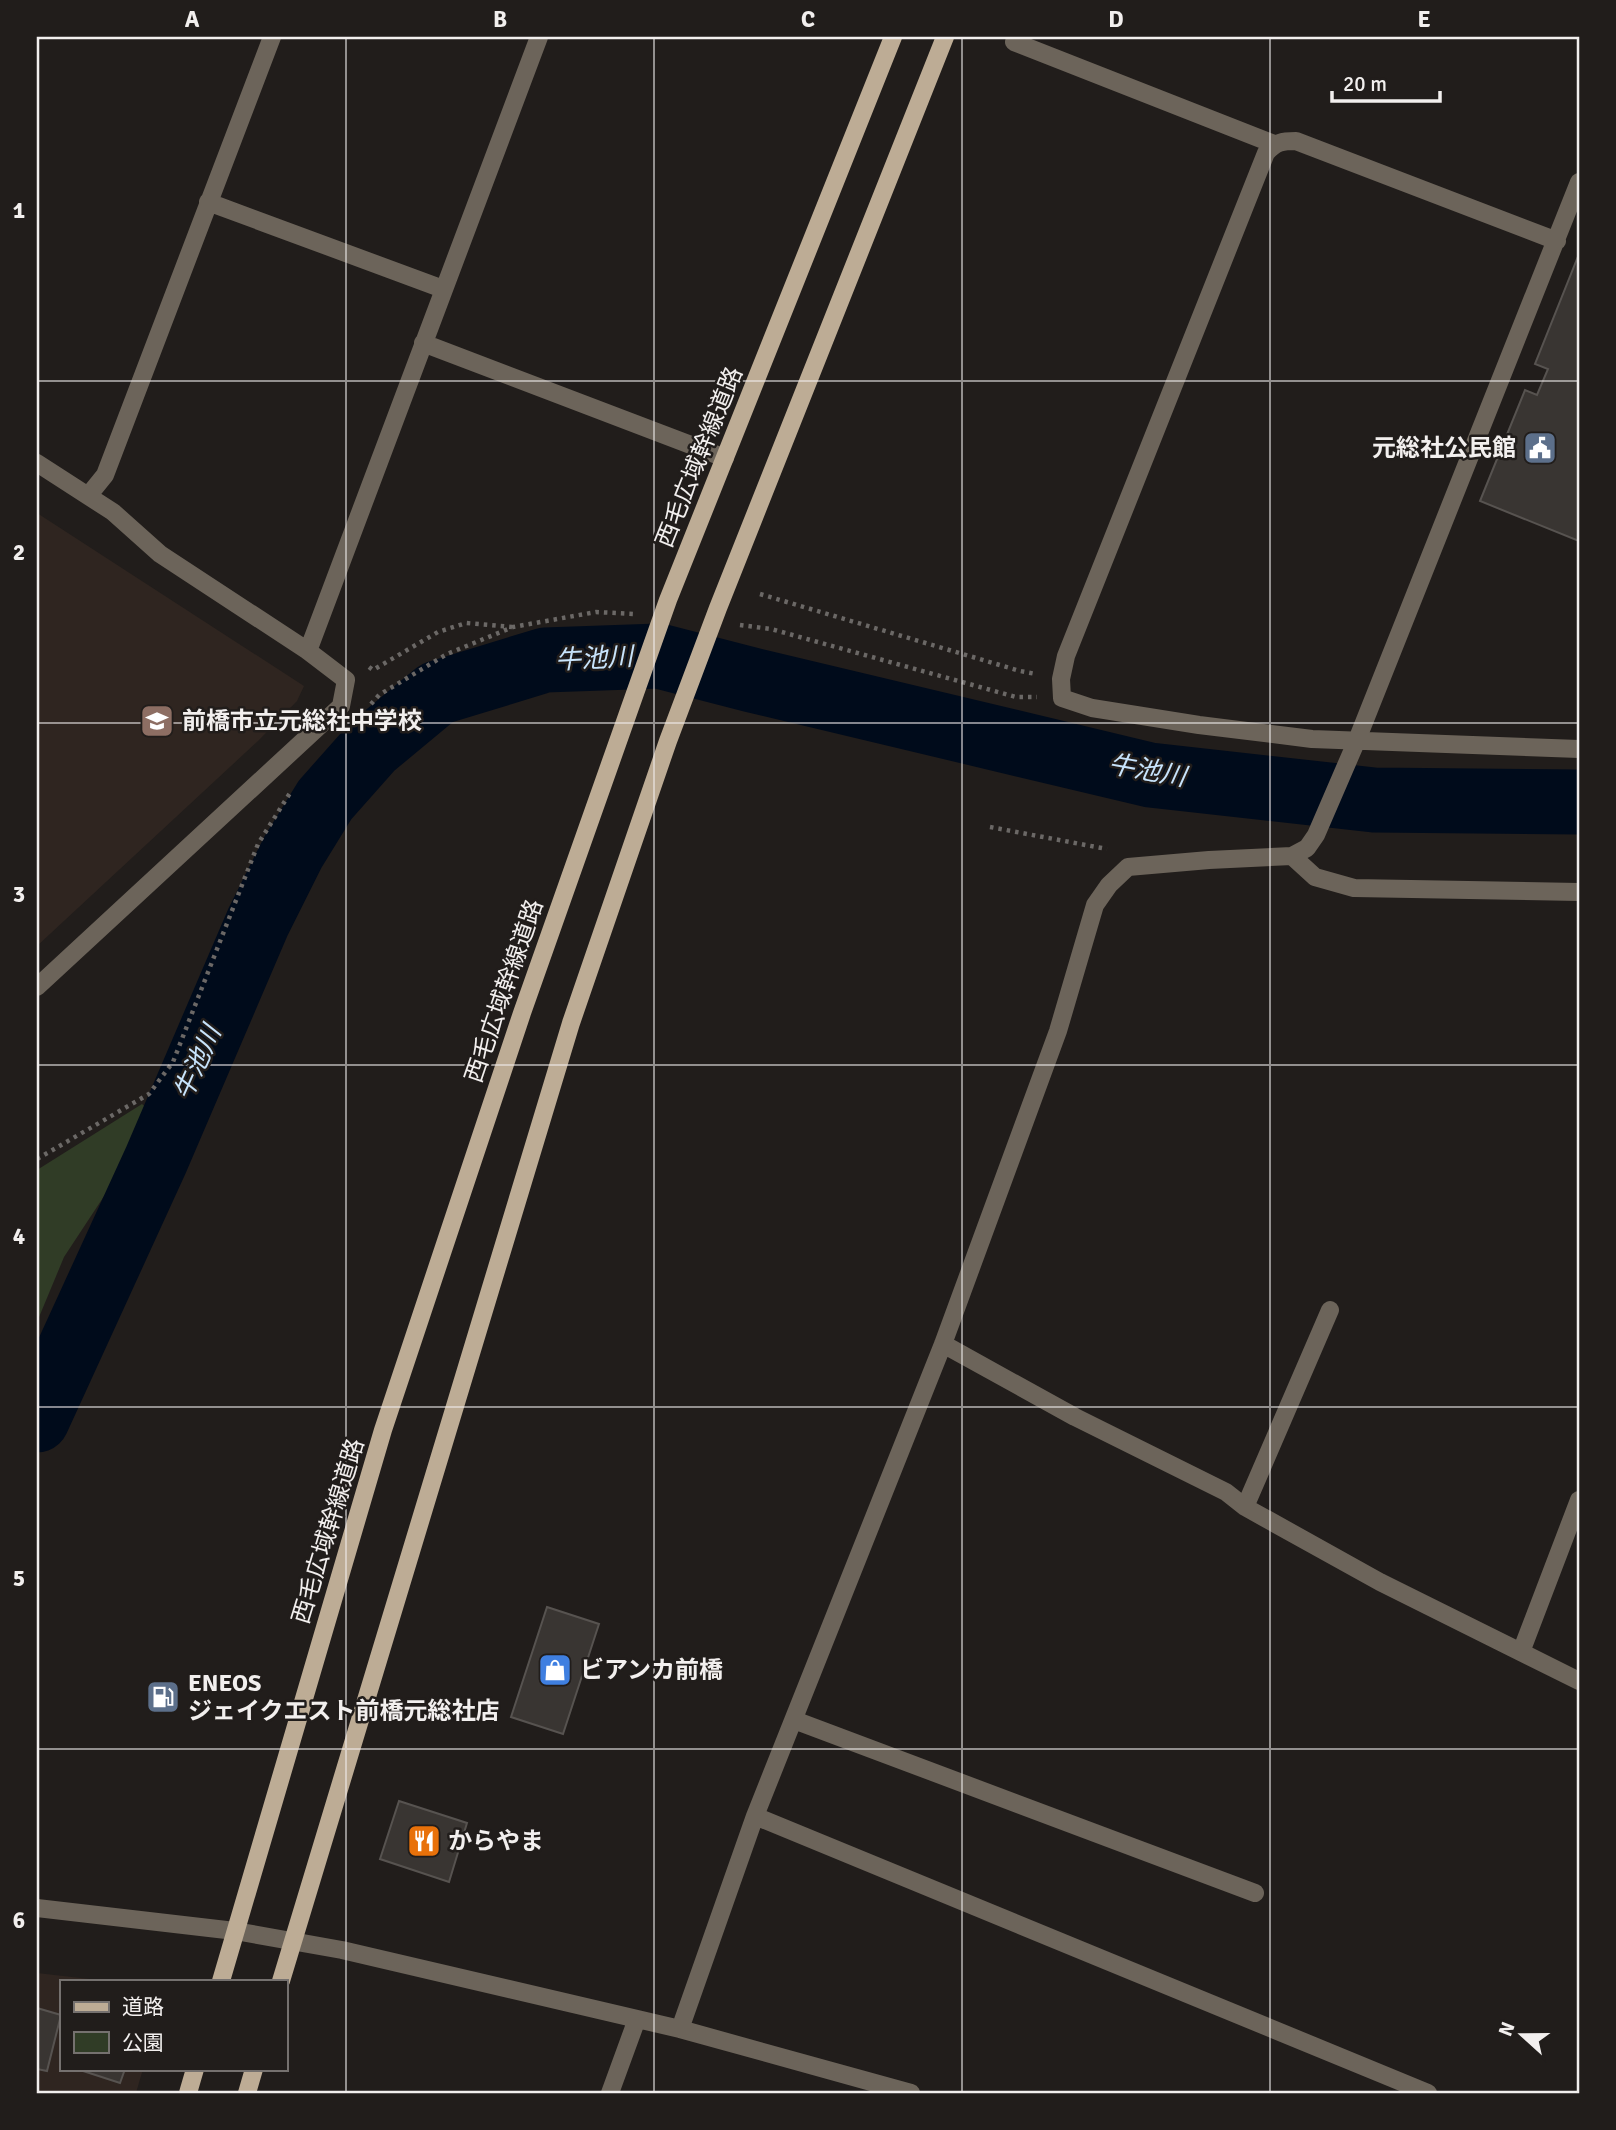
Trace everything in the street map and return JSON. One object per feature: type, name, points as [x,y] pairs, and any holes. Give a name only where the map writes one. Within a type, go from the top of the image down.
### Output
[{"type":"main road","name":"西毛広域幹線道路","points":[[221,1980],[388,1417],[522,1013],[668,600],[893,37]]},
{"type":"main road","points":[[281,1980],[571,1023],[668,741],[718,608],[945,37]]},
{"type":"main road","points":[[188,2093],[195,2070]]},
{"type":"main road","points":[[247,2093],[254,2070]]},
{"type":"street","points":[[88,496],[105,475],[272,37]]},
{"type":"street","points":[[309,651],[539,37]]},
{"type":"street","points":[[1014,42],[1274,144]]},
{"type":"street","points":[[1557,240],[1296,141],[1274,144],[1266,153],[1066,656],[1061,679],[1062,698],[1092,708],[1199,726],[1312,739],[1579,748]]},
{"type":"street","points":[[680,2029],[755,1816],[943,1344],[1058,1031],[1095,905],[1128,867],[1292,856],[1307,848],[1316,835],[1357,740],[1579,182]]},
{"type":"street","points":[[208,202],[443,289]]},
{"type":"street","points":[[423,343],[725,458]]},
{"type":"street","points":[[37,463],[113,512],[160,554],[309,651],[346,680],[341,706],[37,988]]},
{"type":"street","points":[[1292,856],[1315,877],[1354,888],[1579,892]]},
{"type":"street","points":[[1245,1507],[1330,1310]]},
{"type":"street","points":[[943,1344],[1075,1417],[1226,1492],[1245,1507],[1380,1583],[1579,1681]]},
{"type":"street","points":[[1521,1652],[1579,1500]]},
{"type":"street","points":[[794,1720],[1255,1893]]},
{"type":"street","points":[[755,1816],[1428,2093]]},
{"type":"street","points":[[37,1908],[235,1931],[342,1950],[680,2029],[911,2093]]},
{"type":"street","points":[[610,2093],[637,2019]]},
{"type":"path","points":[[760,594],[1020,671],[1061,679]]},
{"type":"path","points":[[370,705],[379,695],[447,654],[513,627],[596,611],[646,614]]},
{"type":"path","points":[[363,663],[373,670],[438,632],[466,623],[513,627]]},
{"type":"path","points":[[734,624],[771,629],[1016,697],[1062,698]]},
{"type":"path","points":[[37,1159],[149,1094],[173,1062],[258,844],[291,792]]},
{"type":"path","points":[[990,827],[1111,850],[1128,867]]},
{"type":"shaded area","name":"前橋市立元総社中学校","points":[[37,513],[304,686],[297,701],[259,740],[37,946]]},
{"type":"shaded area","points":[[37,1973],[98,1980],[60,1980],[60,2070],[143,2070],[136,2093],[37,2093]]},
{"type":"green space","points":[[142,1104],[153,1114],[139,1143],[64,1257],[37,1322],[37,1170]]},
{"type":"building","name":"元総社公民館","points":[[1579,254],[1579,541],[1480,501],[1525,390],[1537,395],[1548,369],[1535,364]]},
{"type":"building","name":"ビアンカ前橋","points":[[547,1607],[599,1624],[563,1734],[511,1717]]},
{"type":"building","name":"からやま","points":[[399,1801],[467,1823],[449,1882],[380,1859]]},
{"type":"building","points":[[37,2008],[60,2015],[60,2019],[47,2071],[37,2069]]},
{"type":"building","points":[[80,2070],[125,2070],[120,2083]]},
{"type":"waterway","name":"牛池川","points":[[37,1420],[156,1160],[258,922],[293,852],[325,800],[372,747],[437,693],[545,660],[659,656],[1150,775],[1374,800],[1579,802]]},
{"type":"place","name":"元総社公民館","points":[[1540,448]]},
{"type":"place","name":"前橋市立元総社中学校","points":[[157,721]]},
{"type":"place","name":"ビアンカ前橋","points":[[555,1670]]},
{"type":"place","name":"ENEOS ジェイクエスト前橋元総社店","points":[[163,1697]]},
{"type":"place","name":"からやま","points":[[424,1841]]}]
